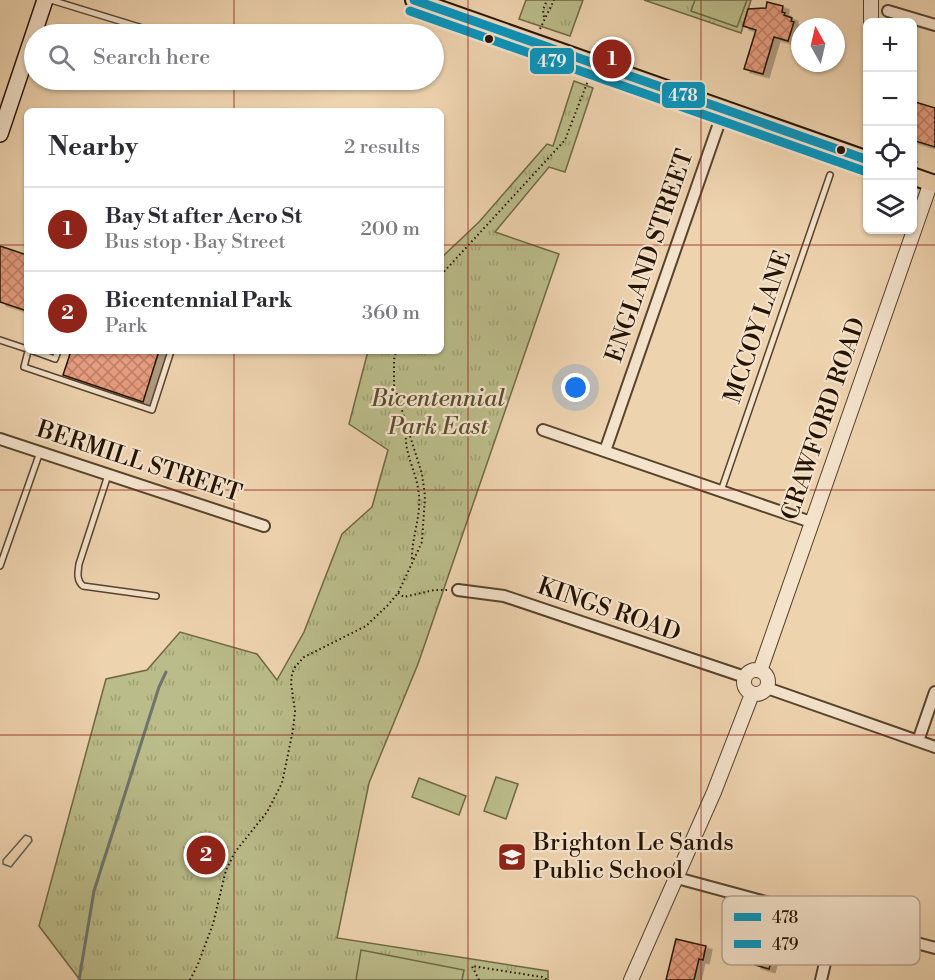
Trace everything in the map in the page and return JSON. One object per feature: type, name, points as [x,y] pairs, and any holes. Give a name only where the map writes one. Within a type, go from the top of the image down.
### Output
[{"type":"main road","points":[[37,24],[45,0]]},
{"type":"main road","points":[[414,0],[863,159]]},
{"type":"main road","points":[[0,134],[24,63]]},
{"type":"main road","points":[[917,178],[933,183]]},
{"type":"street","points":[[871,18],[872,0]]},
{"type":"street","points":[[888,11],[935,25]]},
{"type":"street","name":"ENGLAND STREET","points":[[605,452],[724,109]]},
{"type":"street","name":"CRAWFORD ROAD","points":[[760,671],[933,183]]},
{"type":"street","points":[[543,430],[811,522]]},
{"type":"street","name":"BERMILL STREET","points":[[0,439],[264,526]]},
{"type":"street","name":"KINGS ROAD","points":[[458,590],[504,596],[744,677]]},
{"type":"street","points":[[751,671],[760,671],[767,678],[767,688],[761,694],[752,694],[744,687],[744,677],[751,671]]},
{"type":"street","points":[[767,688],[935,747]]},
{"type":"street","points":[[918,741],[935,692]]},
{"type":"street","points":[[631,980],[719,781],[752,694]]},
{"type":"street","points":[[677,878],[743,896]]},
{"type":"street","points":[[920,944],[935,948]]},
{"type":"street","points":[[820,980],[824,965]]},
{"type":"lane","points":[[51,0],[129,24]]},
{"type":"lane","name":"MCCOY LANE","points":[[721,491],[830,175]]},
{"type":"lane","points":[[0,340],[24,348]]},
{"type":"lane","points":[[28,354],[24,367],[152,410],[170,354]]},
{"type":"lane","points":[[41,354],[56,359],[57,354]]},
{"type":"lane","points":[[0,566],[40,452]]},
{"type":"lane","points":[[108,475],[79,564],[79,583],[83,586],[156,596]]},
{"type":"path","points":[[544,17],[543,10],[547,0]]},
{"type":"path","points":[[538,33],[554,0]]},
{"type":"path","points":[[444,272],[565,140],[589,78],[530,57],[532,51]]},
{"type":"path","points":[[190,980],[213,924],[226,870],[235,852],[267,812],[282,783],[293,730],[295,711],[291,683],[295,667],[304,657],[366,627],[398,593],[422,542],[425,496],[422,474],[394,385],[395,354]]},
{"type":"path","points":[[407,429],[405,438],[418,488],[420,511],[411,551],[412,563]]},
{"type":"path","points":[[398,593],[404,597],[434,590],[458,590]]},
{"type":"path","points":[[479,980],[472,966],[542,977],[548,980]]},
{"type":"green space","points":[[526,0],[583,0],[570,36],[519,19]]},
{"type":"green space","points":[[644,0],[751,0],[741,33]]},
{"type":"green space","points":[[695,0],[747,0],[737,27],[691,11]]},
{"type":"green space","name":"Bicentennial Park East","points":[[574,81],[593,88],[565,172],[549,167],[495,232],[559,254],[418,664],[369,783],[337,938],[548,971],[548,980],[80,980],[39,926],[106,679],[147,670],[180,632],[257,654],[277,680],[304,632],[342,534],[372,507],[388,450],[349,424],[367,354],[444,354],[444,255],[479,222],[547,144],[553,146]]},
{"type":"green space","points":[[496,777],[518,784],[506,819],[484,811]]},
{"type":"green space","points":[[419,778],[466,796],[459,815],[412,797]]},
{"type":"green space","points":[[361,950],[464,970],[462,980],[356,980]]},
{"type":"building","points":[[767,2],[783,6],[784,15],[792,18],[788,41],[774,37],[763,74],[744,69],[756,30],[743,26],[748,9],[766,8]]},
{"type":"building","points":[[917,103],[935,108],[935,147],[917,142]]},
{"type":"building","points":[[0,246],[24,254],[24,310],[0,302]]},
{"type":"building","points":[[70,354],[158,354],[143,402],[63,375]]},
{"type":"building","points":[[676,939],[706,946],[703,960],[699,959],[694,980],[666,980]]},
{"type":"building","points":[[755,965],[770,965],[769,969]]},
{"type":"waterway","points":[[79,980],[94,891],[159,687],[166,672]]},
{"type":"transit line","name":"478","points":[[414,0],[863,158]]},
{"type":"transit line","name":"479","points":[[410,11],[863,171]]},
{"type":"place","name":"Bay St after Aero St","points":[[612,59]]},
{"type":"place","name":"Bicentennial Park","points":[[206,855]]},
{"type":"place","name":"Brighton Le Sands Public School","points":[[512,857]]}]
